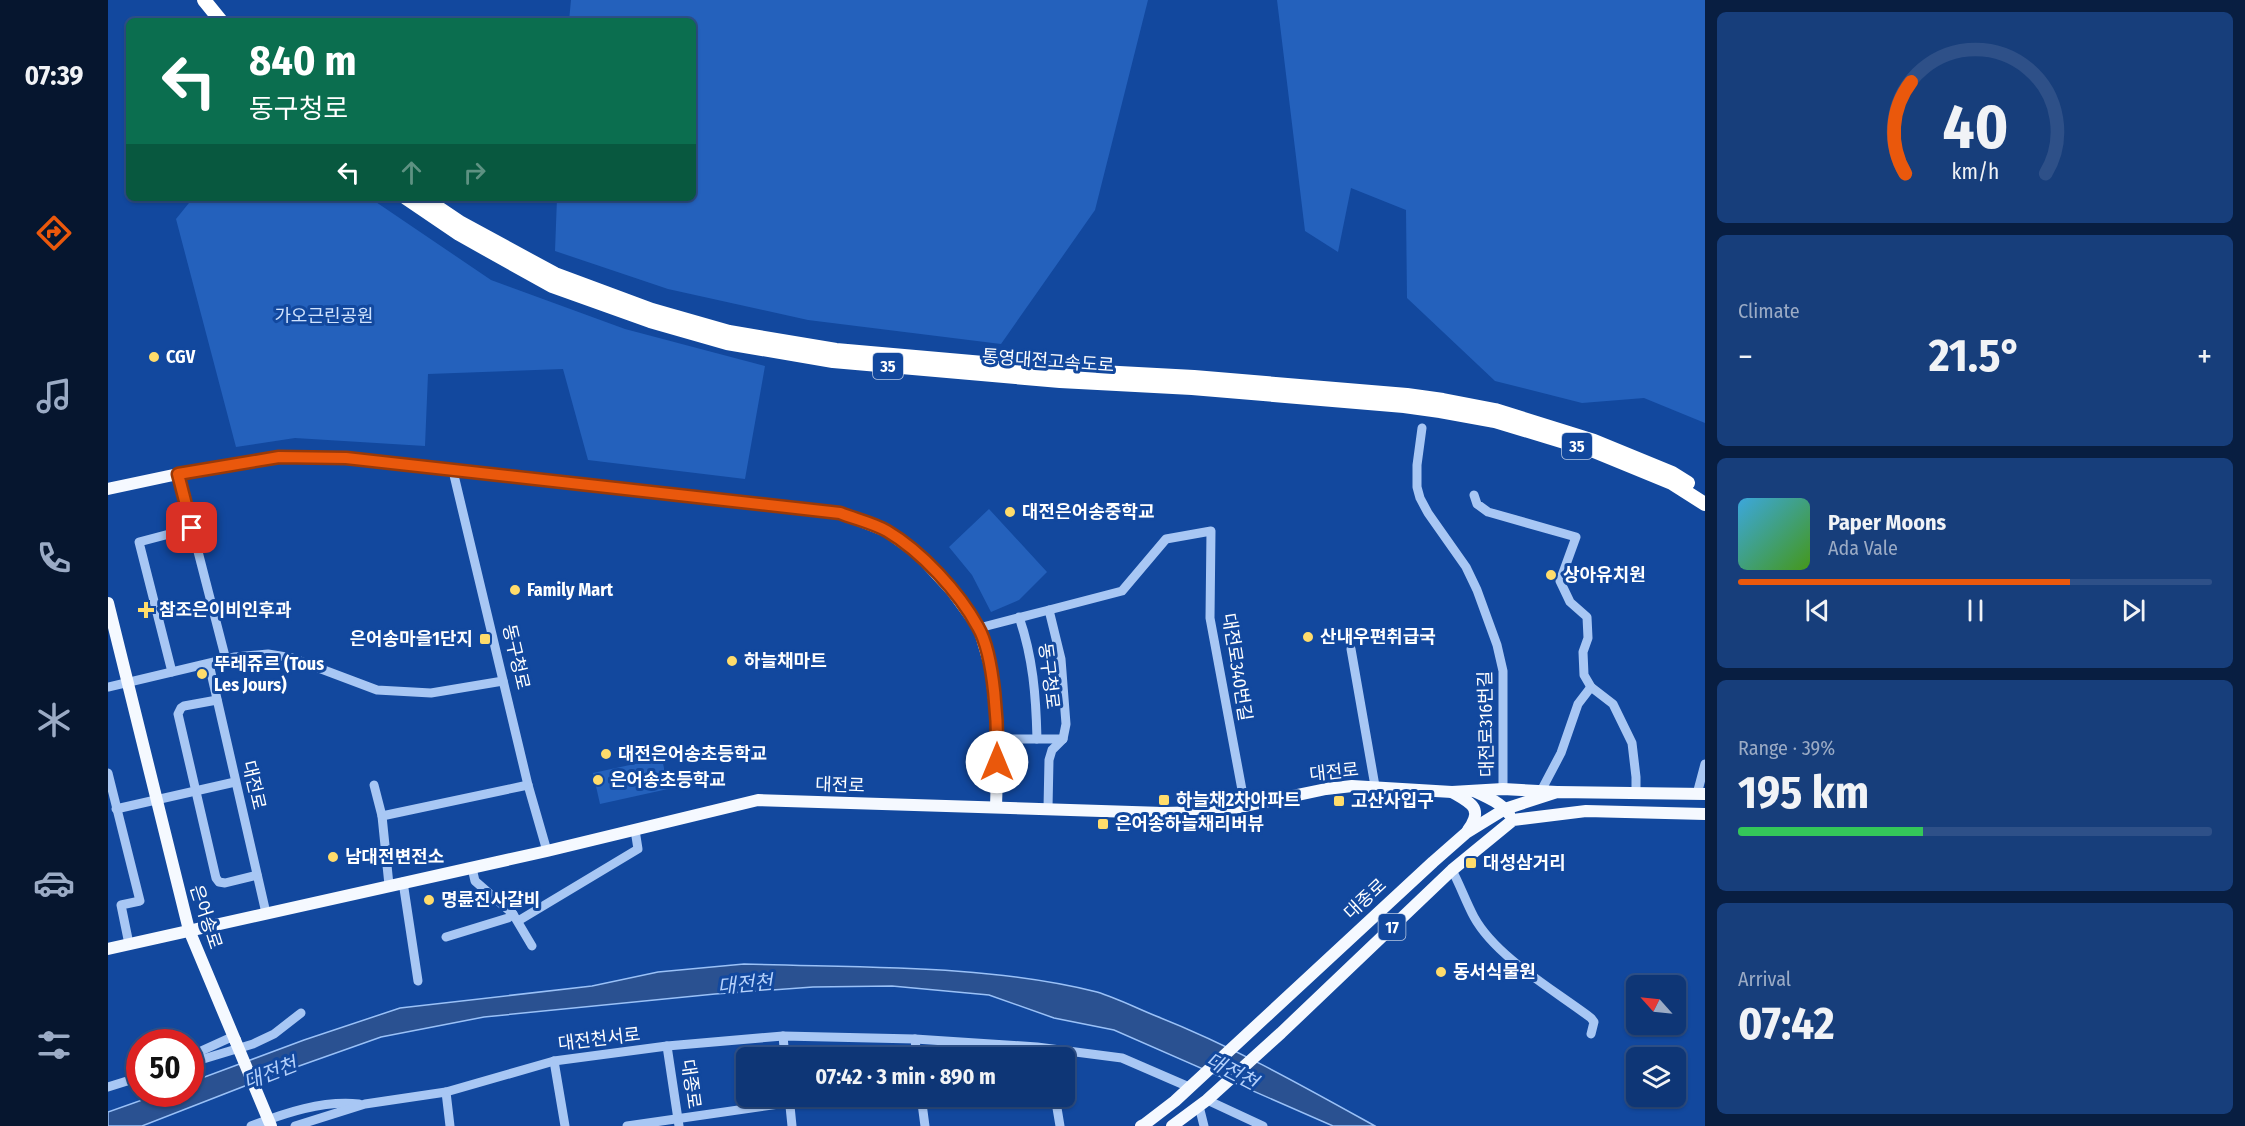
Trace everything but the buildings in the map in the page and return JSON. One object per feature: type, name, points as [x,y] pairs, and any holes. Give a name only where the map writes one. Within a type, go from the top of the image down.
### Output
[{"type":"highway","points":[[195,0],[208,18]]},
{"type":"highway","points":[[204,0],[219,18]]},
{"type":"highway","name":"통영대전고속도로","points":[[410,201],[459,234],[552,286],[650,321],[727,343],[833,361],[1060,381],[1406,400]]},
{"type":"highway","name":"통영대전고속도로","points":[[428,201],[461,223],[555,274],[652,310],[729,332],[836,350],[1063,370],[1194,377],[1406,400],[1441,406],[1495,410],[1594,441],[1672,473],[1705,494]]},
{"type":"highway","name":"통영대전고속도로","points":[[1441,406],[1593,451],[1672,483],[1705,504]]},
{"type":"main road","points":[[108,489],[178,474],[279,457],[346,458],[840,513],[886,531],[918,554],[952,591],[979,628],[991,669],[998,739],[996,807]]},
{"type":"main road","name":"은어송로","points":[[108,603],[189,930],[272,1126]]},
{"type":"main road","name":"대전로","points":[[108,949],[547,851],[758,800],[1163,813],[1207,812],[1326,789],[1375,786],[1452,792],[1503,789],[1557,792]]},
{"type":"main road","points":[[1473,790],[1491,798],[1505,809],[1513,820],[1586,811],[1705,814]]},
{"type":"main road","points":[[1452,792],[1470,803],[1476,811],[1475,820],[1466,833]]},
{"type":"main road","name":"17","points":[[1505,809],[1557,792],[1701,794]]},
{"type":"main road","name":"대종로","points":[[1190,1086],[1432,862],[1466,833],[1505,809]]},
{"type":"main road","name":"17","points":[[1172,1126],[1203,1103],[1452,870],[1513,820]]},
{"type":"main road","name":"17","points":[[1140,1126],[1190,1086]]},
{"type":"street","name":"대전로316번길","points":[[1422,428],[1417,465],[1417,487],[1420,498],[1466,567],[1497,645],[1503,671],[1503,789]]},
{"type":"street","name":"동구청로","points":[[453,471],[528,785],[547,851]]},
{"type":"street","points":[[178,474],[226,660]]},
{"type":"street","points":[[1474,495],[1477,504],[1488,512],[1576,537],[1560,581],[1570,602],[1587,617],[1588,638],[1583,652],[1584,675],[1591,687],[1613,704],[1632,743],[1636,794]]},
{"type":"street","points":[[172,672],[139,542],[192,528]]},
{"type":"street","name":"대전로340번길","points":[[1049,610],[1122,591],[1166,539],[1211,531],[1210,618],[1245,806]]},
{"type":"street","points":[[979,628],[1049,610],[1061,659],[1066,724],[1063,739],[1052,750],[1049,760],[1048,808]]},
{"type":"street","name":"동구청로","points":[[1019,617],[1031,658],[1035,682],[1037,739]]},
{"type":"street","name":"대전로","points":[[1351,649],[1375,786]]},
{"type":"street","points":[[108,687],[226,660],[276,654],[309,663],[376,690],[431,693],[503,681]]},
{"type":"street","name":"대전로","points":[[209,664],[266,914]]},
{"type":"street","points":[[1540,791],[1561,753],[1578,704],[1591,687]]},
{"type":"street","name":"은어송로","points":[[217,699],[184,706],[178,714],[195,791],[216,878],[219,882],[225,883],[257,875]]},
{"type":"street","points":[[998,739],[1063,739]]},
{"type":"street","points":[[1701,794],[1705,765]]},
{"type":"street","points":[[108,773],[140,901],[121,905],[129,944]]},
{"type":"street","points":[[116,809],[235,782]]},
{"type":"street","points":[[374,784],[382,816],[389,885]]},
{"type":"street","points":[[382,816],[528,785]]},
{"type":"street","points":[[446,936],[508,918],[516,918],[638,849],[635,830]]},
{"type":"street","points":[[472,868],[475,880],[516,918],[532,946]]},
{"type":"street","points":[[1452,870],[1474,917],[1494,943],[1591,1018],[1594,1022],[1591,1034]]},
{"type":"street","points":[[403,882],[418,981]]},
{"type":"street","points":[[204,1059],[253,1044],[274,1034],[301,1013]]},
{"type":"street","points":[[783,1036],[784,1047]]},
{"type":"street","name":"대전천서로","points":[[295,1126],[365,1104],[446,1092],[554,1061],[667,1046],[783,1036],[915,1039],[992,1047]]},
{"type":"street","points":[[204,1050],[235,1038]]},
{"type":"street","points":[[915,1039],[916,1047]]},
{"type":"street","name":"대종로","points":[[667,1046],[678,1123]]},
{"type":"street","name":"대전천서로","points":[[1075,1055],[1122,1058],[1190,1086]]},
{"type":"street","points":[[554,1061],[565,1126]]},
{"type":"street","points":[[108,1087],[126,1081]]},
{"type":"street","points":[[446,1092],[450,1126]]},
{"type":"street","points":[[1204,1126],[1203,1103],[1263,1126]]},
{"type":"street","points":[[251,1126],[275,1116],[317,1106],[365,1104]]},
{"type":"street","points":[[627,1126],[678,1123],[752,1107]]},
{"type":"street","points":[[790,1107],[792,1126]]},
{"type":"street","points":[[922,1107],[925,1126]]},
{"type":"street","points":[[1057,1107],[1060,1126]]},
{"type":"street","points":[[330,1115],[333,1126]]},
{"type":"green space","points":[[571,0],[1148,0],[1095,210],[1001,344],[808,320],[668,289],[555,251],[557,201],[696,201],[696,18],[569,18]]},
{"type":"green space","points":[[1277,0],[1705,0],[1705,423],[1644,398],[1582,403],[1495,381],[1407,298],[1406,210],[1351,188],[1338,252],[1305,231]]},
{"type":"green space","name":"가오근린공원","points":[[191,201],[374,201],[491,280],[625,329],[765,366],[745,479],[588,460],[563,369],[428,374],[425,446],[295,438],[236,447],[176,219]]},
{"type":"green space","points":[[989,509],[1047,572],[1019,600],[991,612],[972,575],[949,547]]},
{"type":"green space","points":[[662,758],[668,789],[600,804],[593,773]]},
{"type":"water","name":"대전천","points":[[744,964],[922,969],[1011,976],[1097,992],[1240,1053],[1375,1126],[1333,1126],[1114,1030],[1054,1018],[989,995],[892,986],[813,987],[715,994],[484,1017],[381,1037],[204,1102],[204,1077],[400,1008],[592,986],[658,972]]},
{"type":"water","points":[[126,1106],[191,1107],[142,1126],[108,1126],[108,1112]]},
{"type":"place","name":"CGV","points":[[154,357]]},
{"type":"place","name":"대전은어송중학교","points":[[1010,512]]},
{"type":"place","name":"상아유치원","points":[[1551,575]]},
{"type":"place","name":"Family Mart","points":[[515,590]]},
{"type":"place","name":"참조은이비인후과","points":[[146,610]]},
{"type":"place","name":"산내우편취급국","points":[[1308,637]]},
{"type":"place","name":"은어송마을1단지","points":[[485,639]]},
{"type":"place","name":"하늘채마트","points":[[732,661]]},
{"type":"place","name":"뚜레쥬르 (Tous Les Jours)","points":[[202,674]]},
{"type":"place","name":"대전은어송초등학교","points":[[606,754]]},
{"type":"place","name":"은어송초등학교","points":[[598,780]]},
{"type":"place","name":"하늘채2차아파트","points":[[1164,800]]},
{"type":"place","name":"고산사입구","points":[[1339,801]]},
{"type":"place","name":"은어송하늘채리버뷰","points":[[1103,824]]},
{"type":"place","name":"남대전변전소","points":[[333,857]]},
{"type":"place","name":"대성삼거리","points":[[1471,863]]},
{"type":"place","name":"명륜진사갈비","points":[[429,900]]},
{"type":"place","name":"동서식물원","points":[[1441,972]]},
{"type":"route","points":[[192,528],[178,474],[279,457],[346,458],[840,513],[886,531],[918,554],[952,591],[979,628],[991,669],[998,739],[997,762]]}]
